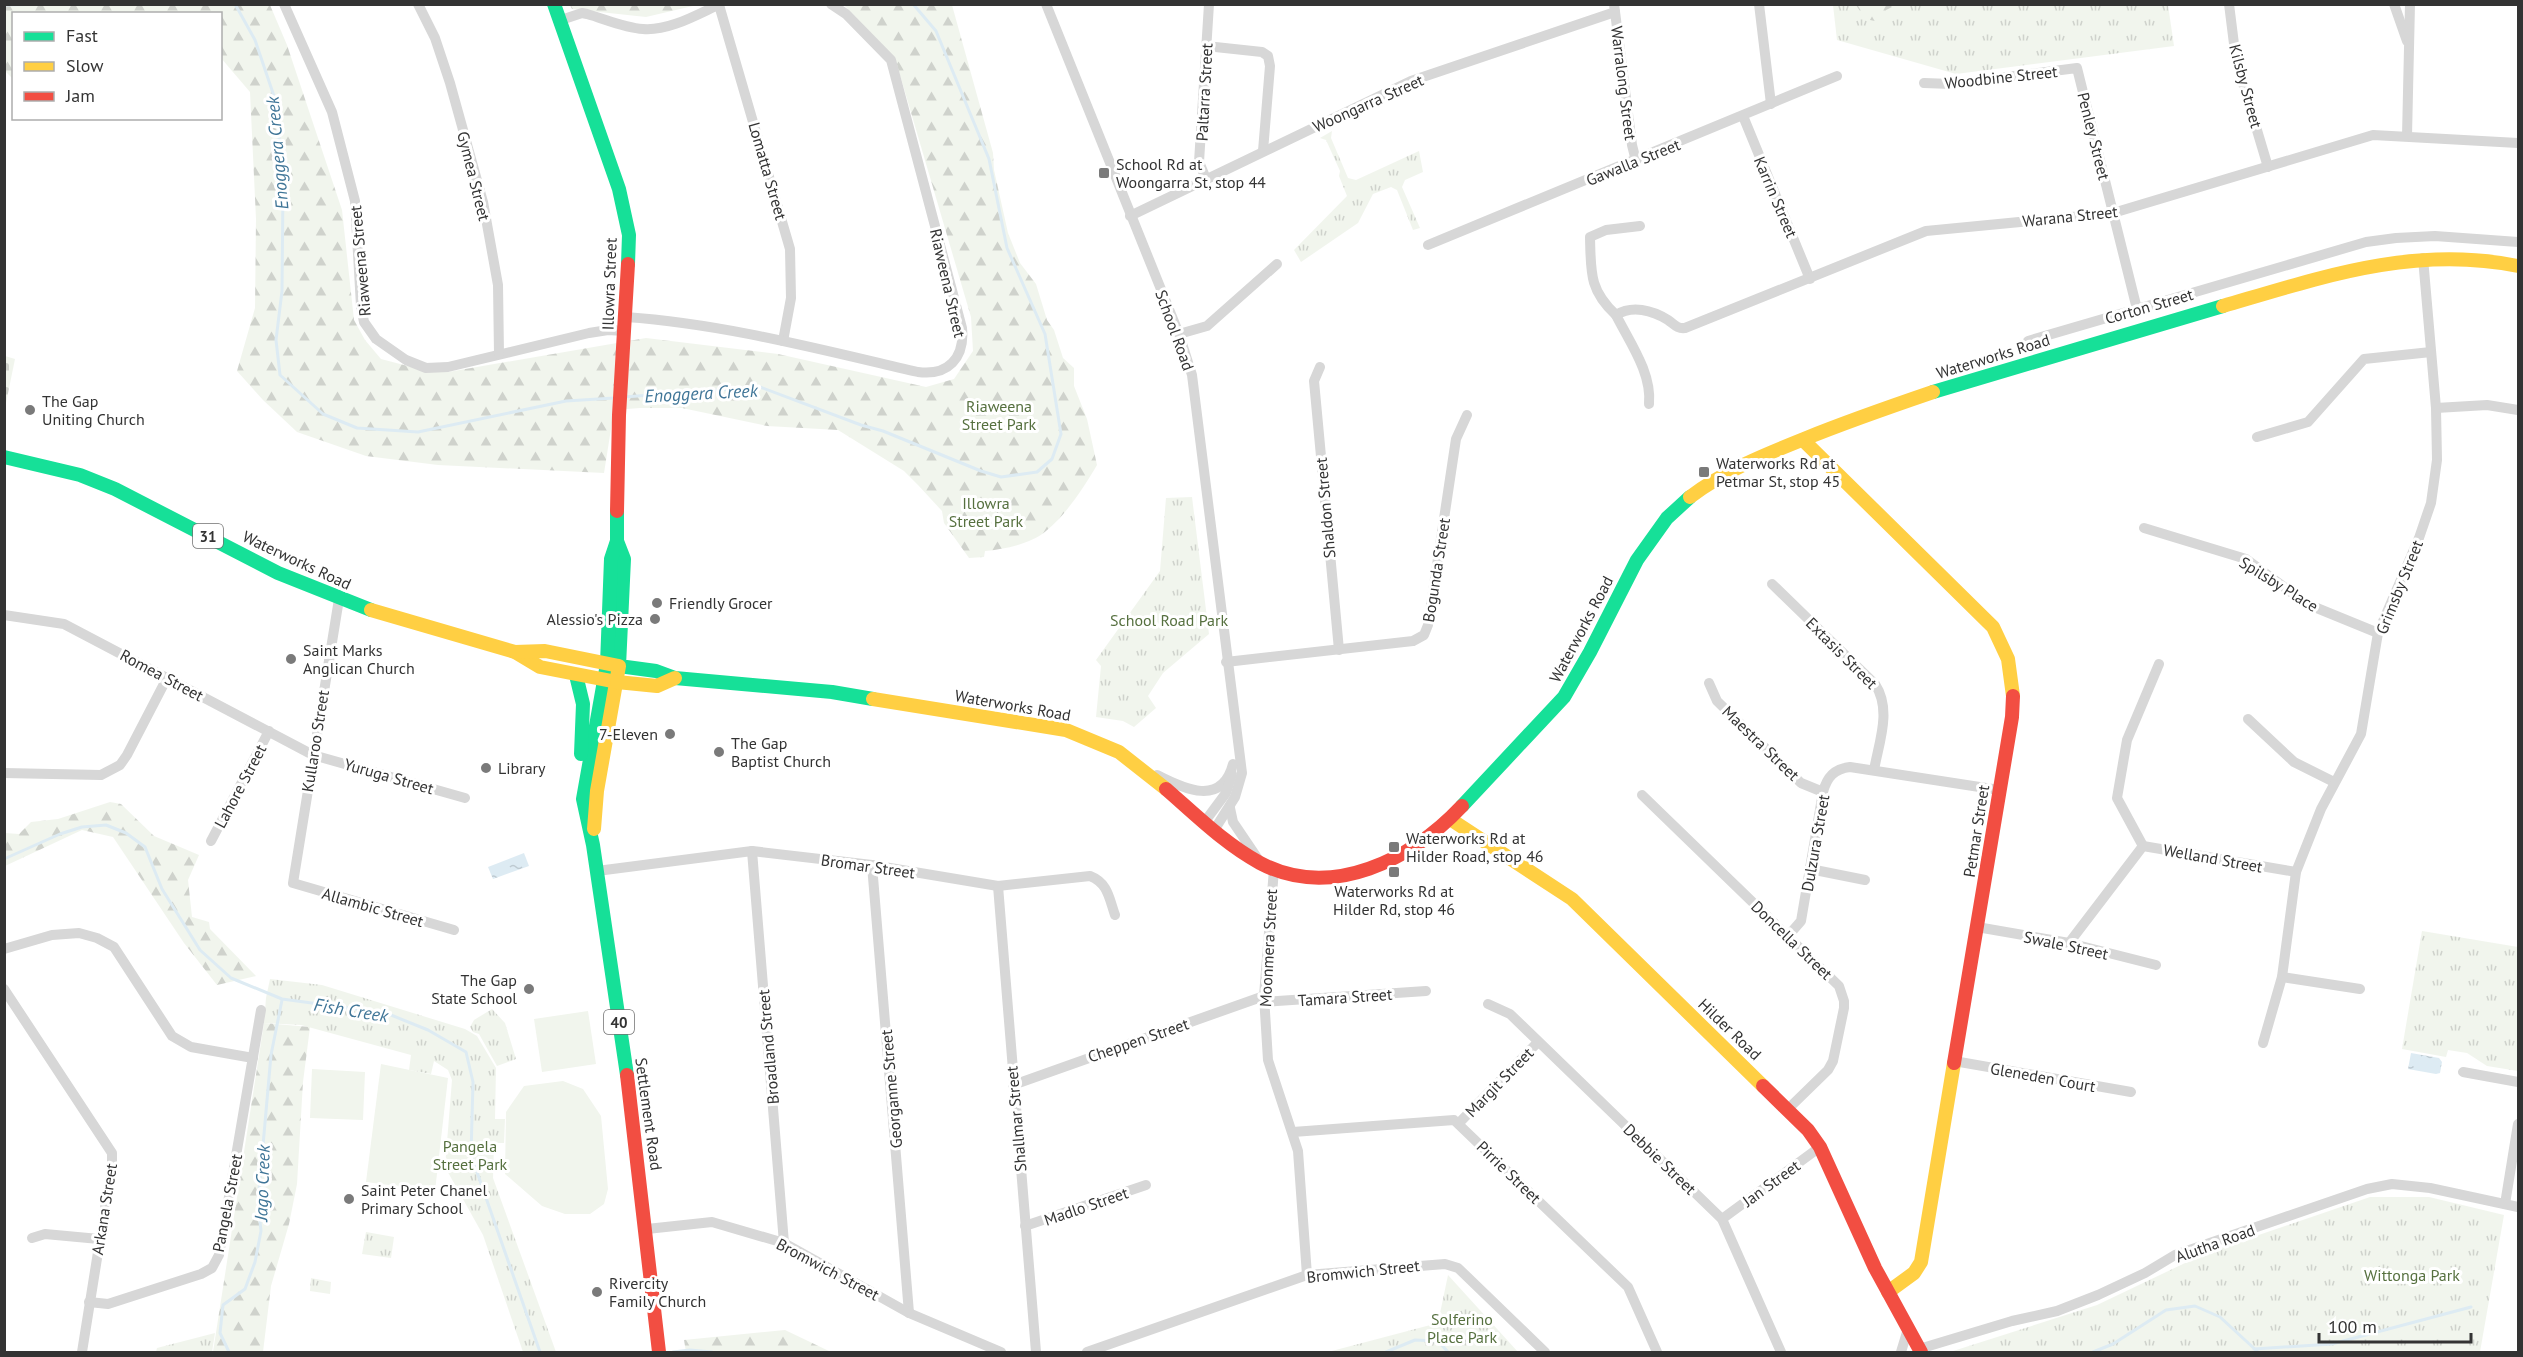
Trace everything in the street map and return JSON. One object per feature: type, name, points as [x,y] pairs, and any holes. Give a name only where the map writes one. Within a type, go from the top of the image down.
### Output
[{"type":"main road","name":"Illowra Street","points":[[554,4],[619,189],[629,235],[626,317],[618,415],[617,541],[624,559],[613,665]]},
{"type":"main road","name":"Waterworks Road","points":[[515,652],[544,651],[613,665],[656,670],[675,678],[832,692],[1066,730],[1100,743],[1136,764],[1241,854],[1267,866],[1299,876],[1346,876],[1368,870],[1416,848],[1450,819],[1564,697],[1591,651],[1632,567],[1648,541],[1668,516],[1720,477],[1885,407],[1989,374],[2294,286],[2390,261],[2423,258],[2475,259],[2518,266]]},
{"type":"main road","name":"Petmar Street","points":[[1803,440],[1993,627],[2011,662],[2014,690],[2012,717],[1921,1262],[1914,1273],[1888,1292]]},
{"type":"main road","name":"Waterworks Road","points":[[4,457],[80,475],[115,489],[270,568],[339,599],[410,623],[515,652],[540,667],[611,681],[657,686],[675,678]]},
{"type":"main road","name":"Settlement Road","points":[[593,845],[597,791],[613,665]]},
{"type":"main road","points":[[576,675],[581,688],[584,711],[580,761],[583,806]]},
{"type":"main road","name":"Settlement Road","points":[[611,681],[583,806],[593,845],[635,1130],[659,1353]]},
{"type":"main road","name":"Hilder Road","points":[[1450,819],[1572,899],[1788,1109],[1820,1147],[1875,1268],[1920,1351]]},
{"type":"street","name":"Riaweena Street","points":[[284,4],[332,112],[355,201],[361,306],[364,322],[376,339],[406,360],[426,368],[448,367],[589,333],[608,330],[624,331]]},
{"type":"street","name":"Gymea Street","points":[[418,4],[435,38],[450,83],[483,202],[498,285],[499,354]]},
{"type":"street","name":"Riaweena Street","points":[[626,317],[662,319],[783,341],[931,374],[940,372],[953,362],[962,348],[963,339],[891,60],[846,14],[831,4]]},
{"type":"street","name":"School Road","points":[[1046,4],[1179,334],[1192,375],[1241,779],[1230,808],[1208,828]]},
{"type":"street","name":"Paltarra Street","points":[[1206,179],[1199,162],[1209,4]]},
{"type":"street","points":[[1759,4],[1771,104]]},
{"type":"street","name":"Kilsby Street","points":[[2229,4],[2236,60],[2268,167]]},
{"type":"street","points":[[2394,4],[2407,41]]},
{"type":"street","points":[[2407,136],[2407,41],[2410,4]]},
{"type":"street","points":[[561,20],[582,13],[627,26],[643,29],[654,28],[676,23],[719,5]]},
{"type":"street","name":"Lomatta Street","points":[[719,5],[790,249],[791,298],[783,341]]},
{"type":"street","name":"Woongarra Street","points":[[1130,216],[1411,81],[1615,8]]},
{"type":"street","name":"Warralong Street","points":[[1615,8],[1636,161]]},
{"type":"street","points":[[1206,46],[1262,52],[1268,56],[1270,66],[1263,152]]},
{"type":"street","name":"Woodbine Street","points":[[1924,83],[1951,84],[2078,68]]},
{"type":"street","name":"Penley Street","points":[[2078,68],[2137,309]]},
{"type":"street","name":"Gawalla Street","points":[[1428,245],[1837,76]]},
{"type":"street","name":"Karrin Street","points":[[1743,116],[1810,279]]},
{"type":"street","name":"Warana Street","points":[[1616,315],[1623,310],[1643,310],[1656,313],[1679,328],[1685,328],[1926,231],[2113,213],[2373,135],[2518,143]]},
{"type":"street","points":[[1640,226],[1606,230],[1590,237],[1592,280],[1600,298],[1616,315],[1643,369],[1650,391],[1649,404]]},
{"type":"street","name":"Corton Street","points":[[2028,341],[2367,242],[2434,236],[2518,242]]},
{"type":"street","name":"Grimsby Street","points":[[2263,1043],[2282,977],[2296,872],[2334,782],[2361,734],[2378,633],[2419,538],[2431,503],[2437,460],[2436,408],[2423,258]]},
{"type":"street","points":[[1179,334],[1207,326],[1277,264]]},
{"type":"street","points":[[2287,266],[2294,286]]},
{"type":"street","points":[[2270,271],[2277,291]]},
{"type":"street","points":[[2257,436],[2308,422],[2364,359],[2431,352]]},
{"type":"street","name":"Shaldon Street","points":[[1320,367],[1314,381],[1338,650]]},
{"type":"street","points":[[2436,408],[2487,405],[2518,410]]},
{"type":"street","name":"Bogunda Street","points":[[1227,662],[1413,641],[1424,635],[1428,625],[1456,439],[1467,414]]},
{"type":"street","name":"Spilsby Place","points":[[2144,528],[2246,559],[2307,604],[2378,633]]},
{"type":"street","name":"Extasis Street","points":[[1772,584],[1875,684],[1881,694],[1885,711],[1874,770]]},
{"type":"street","name":"Kullaroo Street","points":[[293,883],[339,599]]},
{"type":"street","name":"Romea Street","points":[[4,615],[64,624],[313,755]]},
{"type":"street","points":[[2143,846],[2117,798],[2127,740],[2159,664]]},
{"type":"street","points":[[4,773],[101,775],[120,765],[167,678]]},
{"type":"street","name":"Maestra Street","points":[[1709,682],[1717,701],[1801,783],[1823,792]]},
{"type":"street","points":[[2248,719],[2294,762],[2334,782]]},
{"type":"street","name":"Lahore Street","points":[[211,841],[269,731]]},
{"type":"street","name":"School Road","points":[[1208,828],[1226,793],[1237,747]]},
{"type":"street","name":"Yuruga Street","points":[[313,755],[465,798]]},
{"type":"street","points":[[1136,764],[1184,789],[1199,792],[1224,782],[1233,764]]},
{"type":"street","name":"Dulzura Street","points":[[1788,936],[1801,921],[1823,792],[1825,784],[1834,771],[1850,766],[1999,790]]},
{"type":"street","name":"Doncella Street","points":[[1642,795],[1839,986],[1844,1001],[1833,1062],[1828,1070],[1788,1109]]},
{"type":"street","points":[[1230,808],[1233,822],[1267,866]]},
{"type":"street","name":"Welland Street","points":[[2069,943],[2143,846],[2296,872]]},
{"type":"street","name":"Bromar Street","points":[[597,871],[753,851],[872,865],[998,886],[1090,876],[1104,885],[1115,915]]},
{"type":"street","name":"Broadland Street","points":[[753,851],[784,1243]]},
{"type":"street","name":"Georganne Street","points":[[872,865],[909,1313]]},
{"type":"street","name":"Moonmera Street","points":[[1267,866],[1264,999],[1268,1060],[1298,1151],[1307,1275]]},
{"type":"street","points":[[1810,869],[1865,880]]},
{"type":"street","name":"Allambic Street","points":[[293,883],[454,930]]},
{"type":"street","name":"Shallmar Street","points":[[998,886],[1036,1353]]},
{"type":"street","name":"Swale Street","points":[[1977,927],[2069,943],[2156,965]]},
{"type":"street","points":[[4,949],[52,935],[79,933],[97,938],[114,947],[172,1036],[191,1047],[253,1058]]},
{"type":"street","points":[[2282,977],[2360,989]]},
{"type":"street","name":"Arkana Street","points":[[4,989],[112,1153],[82,1353]]},
{"type":"street","name":"Tamara Street","points":[[1264,999],[1426,991]]},
{"type":"street","name":"Cheppen Street","points":[[1013,1085],[1264,999]]},
{"type":"street","name":"Debbie Street","points":[[1488,1004],[1510,1014],[1722,1218],[1782,1353]]},
{"type":"street","name":"Pangela Street","points":[[89,1302],[108,1304],[201,1274],[212,1268],[219,1255],[261,1011]]},
{"type":"street","name":"Margit Street","points":[[1459,1123],[1538,1042]]},
{"type":"street","name":"Gleneden Court","points":[[1954,1062],[2131,1092]]},
{"type":"street","points":[[2463,1072],[2518,1082]]},
{"type":"street","points":[[1293,1132],[1449,1119],[1459,1123]]},
{"type":"street","name":"Pirrie Street","points":[[1459,1123],[1628,1287],[1657,1353]]},
{"type":"street","points":[[2505,1204],[2518,1124]]},
{"type":"street","name":"Jan Street","points":[[1722,1218],[1820,1147]]},
{"type":"street","name":"Madlo Street","points":[[1025,1226],[1146,1185]]},
{"type":"street","name":"Alutha Road","points":[[1920,1351],[2012,1321],[2057,1311],[2145,1273],[2175,1255],[2379,1186],[2416,1185],[2518,1207]]},
{"type":"street","name":"Bromwich Street","points":[[647,1228],[712,1222],[784,1243],[909,1313],[1000,1353]]},
{"type":"street","points":[[32,1238],[45,1234],[99,1239]]},
{"type":"street","name":"Bromwich Street","points":[[1087,1353],[1307,1275],[1452,1264],[1545,1353]]},
{"type":"street","points":[[1901,1353],[1908,1329]]},
{"type":"green space","name":"Riaweena Street Park","points":[[4,5],[270,5],[287,45],[342,210],[354,320],[365,340],[381,359],[423,370],[448,372],[646,338],[778,354],[926,387],[954,379],[973,351],[971,317],[895,58],[844,5],[952,5],[993,153],[994,170],[1008,233],[1020,263],[1036,284],[1047,320],[1054,330],[1063,358],[1074,368],[1074,386],[1087,419],[1097,465],[1067,509],[1040,536],[1017,545],[985,551],[984,557],[969,558],[944,523],[942,511],[904,471],[838,430],[767,426],[682,408],[614,410],[604,473],[438,465],[366,456],[297,432],[237,371],[255,308],[256,219],[250,92],[222,59],[222,12],[12,12],[12,78],[5,71]]},
{"type":"green space","points":[[570,5],[697,5],[646,17],[572,9]]},
{"type":"green space","points":[[1833,5],[2168,5],[2174,46],[1956,74],[1837,40]]},
{"type":"green space","points":[[1856,5],[1896,5],[1886,10],[1884,19],[1880,22],[1865,19]]},
{"type":"green space","points":[[1332,131],[1331,138],[1348,178],[1356,180],[1419,151],[1423,172],[1405,180],[1402,187],[1420,228],[1413,230],[1397,190],[1391,187],[1373,194],[1358,223],[1301,262],[1294,250],[1347,196],[1339,176],[1340,171],[1326,140],[1320,138]]},
{"type":"green space","points":[[5,356],[15,359],[6,403],[4,403]]},
{"type":"green space","name":"School Road Park","points":[[1192,497],[1209,634],[1163,673],[1148,696],[1156,708],[1134,727],[1123,721],[1096,717],[1101,666],[1096,660],[1160,571],[1166,498]]},
{"type":"green space","points":[[110,802],[121,804],[154,836],[199,855],[188,880],[192,917],[209,922],[210,929],[256,976],[217,985],[184,943],[113,837],[82,830],[5,866],[5,833],[19,834],[31,822],[58,819]]},
{"type":"green space","points":[[2422,931],[2518,947],[2518,1071],[2487,1066],[2467,1053],[2448,1050],[2446,1057],[2402,1049]]},
{"type":"green space","name":"Pangela Street Park","points":[[270,979],[322,985],[465,1029],[477,1036],[496,1068],[495,1119],[505,1119],[504,1143],[494,1143],[493,1178],[556,1352],[523,1352],[483,1235],[445,1167],[452,1080],[448,1070],[434,1061],[431,1074],[409,1070],[411,1055],[301,1025],[264,1023]]},
{"type":"green space","points":[[492,1009],[505,1023],[516,1059],[497,1066],[479,1034],[473,1032],[470,1027],[474,1020]]},
{"type":"green space","points":[[588,1011],[596,1064],[542,1072],[534,1019]]},
{"type":"green space","points":[[264,1023],[310,1027],[303,1082],[297,1184],[289,1224],[271,1286],[263,1352],[213,1352]]},
{"type":"green space","points":[[381,1064],[448,1078],[435,1191],[366,1182]]},
{"type":"green space","points":[[312,1069],[365,1072],[363,1120],[310,1118]]},
{"type":"green space","points":[[563,1081],[583,1089],[601,1116],[608,1189],[604,1204],[590,1214],[565,1214],[542,1206],[505,1174],[506,1112],[524,1086]]},
{"type":"green space","name":"Wittonga Park","points":[[2370,1197],[2429,1197],[2504,1215],[2480,1352],[1950,1352],[2097,1305],[2206,1253]]},
{"type":"green space","points":[[366,1232],[394,1237],[391,1258],[362,1254]]},
{"type":"green space","name":"Solferino Place Park","points":[[1448,1275],[1518,1352],[1328,1352],[1438,1323]]},
{"type":"green space","points":[[311,1278],[331,1282],[330,1294],[310,1291]]},
{"type":"green space","points":[[785,1330],[831,1352],[686,1352],[684,1340]]},
{"type":"green space","points":[[215,1333],[212,1352],[156,1352],[157,1348]]},
{"type":"water","points":[[524,853],[529,866],[493,879],[488,867]]},
{"type":"water","points":[[2411,1053],[2439,1058],[2442,1062],[2440,1073],[2408,1069]]},
{"type":"waterway","name":"Enoggera Creek","points":[[4,5],[48,4]]},
{"type":"waterway","name":"Enoggera Creek","points":[[235,4],[255,40],[276,102],[283,186],[282,291],[276,340],[280,375],[323,414],[357,428],[418,432],[566,401],[614,398]]},
{"type":"waterway","name":"Enoggera Creek","points":[[624,397],[760,387],[883,431],[1001,477],[1037,472],[1052,459],[1061,434],[1045,334],[1007,248],[989,159],[936,31],[913,4]]},
{"type":"waterway","name":"Fish Creek","points":[[4,859],[60,834],[82,827],[106,825],[126,833],[145,847],[162,889],[200,950],[231,978],[282,999],[386,1013],[428,1030],[466,1052],[473,1082],[471,1155],[540,1352]]},
{"type":"waterway","name":"Jago Creek","points":[[229,1352],[220,1333],[223,1305],[245,1289],[255,1262],[261,1231],[258,1202],[271,1055],[282,1000]]},
{"type":"waterway","name":"Fish Creek","points":[[2093,1352],[2113,1344],[2166,1310],[2195,1306],[2220,1317],[2258,1352]]},
{"type":"waterway","points":[[2254,1349],[2332,1344],[2471,1307]]},
{"type":"waterway","name":"Fish Creek","points":[[1386,1352],[1415,1340],[1438,1341],[1448,1352]]},
{"type":"waterway","name":"Fish Creek","points":[[673,1352],[690,1350],[712,1352]]},
{"type":"traffic: fast","points":[[554,4],[619,189],[629,235],[628,264]]},
{"type":"traffic: fast","points":[[1933,392],[2223,306]]},
{"type":"traffic: fast","points":[[4,457],[80,475],[115,489],[278,573],[371,610]]},
{"type":"traffic: fast","points":[[1462,806],[1564,697],[1637,560],[1667,518],[1690,497]]},
{"type":"traffic: fast","points":[[607,664],[611,559],[617,541],[617,511]]},
{"type":"traffic: fast","points":[[617,541],[624,559],[619,666],[656,671],[675,678],[832,692],[873,699]]},
{"type":"traffic: fast","points":[[607,664],[583,799],[593,845],[627,1075]]},
{"type":"traffic: fast","points":[[576,675],[583,704],[581,754]]},
{"type":"traffic: slow","points":[[2223,306],[2332,275],[2405,262],[2442,259],[2480,260],[2518,266]]},
{"type":"traffic: slow","points":[[1690,497],[1730,471],[1759,458],[1933,392]]},
{"type":"traffic: slow","points":[[1803,440],[1993,627],[2008,659],[2013,696]]},
{"type":"traffic: slow","points":[[371,610],[515,652],[540,667],[617,682]]},
{"type":"traffic: slow","points":[[515,652],[545,651],[619,666],[597,791],[594,829]]},
{"type":"traffic: slow","points":[[617,682],[657,686],[675,678]]},
{"type":"traffic: slow","points":[[873,699],[1066,730],[1119,752],[1166,789]]},
{"type":"traffic: slow","points":[[1450,819],[1572,899],[1763,1086]]},
{"type":"traffic: slow","points":[[1888,1292],[1914,1273],[1921,1262],[1954,1063]]},
{"type":"traffic: jam","points":[[617,511],[619,415],[628,264]]},
{"type":"traffic: jam","points":[[1954,1063],[2012,717],[2013,696]]},
{"type":"traffic: jam","points":[[1166,789],[1211,829],[1260,863],[1287,874],[1315,878],[1342,876],[1369,869],[1395,857],[1419,843],[1462,806]]},
{"type":"traffic: jam","points":[[627,1075],[659,1352]]},
{"type":"traffic: jam","points":[[1763,1086],[1808,1130],[1820,1147],[1875,1268],[1921,1352]]},
{"type":"place","name":"School Rd at Woongarra St, stop 44","points":[[1104,173]]},
{"type":"place","name":"The Gap Uniting Church","points":[[30,410]]},
{"type":"place","name":"Waterworks Rd at Petmar St, stop 45","points":[[1704,472]]},
{"type":"place","name":"Friendly Grocer","points":[[657,603]]},
{"type":"place","name":"Alessio's Pizza","points":[[655,619]]},
{"type":"place","name":"Saint Marks Anglican Church","points":[[291,659]]},
{"type":"place","name":"7-Eleven","points":[[670,734]]},
{"type":"place","name":"The Gap Baptist Church","points":[[719,752]]},
{"type":"place","name":"Library","points":[[486,768]]},
{"type":"place","name":"Waterworks Rd at Hilder Road, stop 46","points":[[1394,847]]},
{"type":"place","name":"Waterworks Rd at Hilder Rd, stop 46","points":[[1394,872]]},
{"type":"place","name":"The Gap State School","points":[[529,989]]},
{"type":"place","name":"Saint Peter Chanel Primary School","points":[[349,1199]]},
{"type":"place","name":"Rivercity Family Church","points":[[597,1292]]},
{"type":"park label","name":"Illowra Street Park","points":[[986,512]]}]
